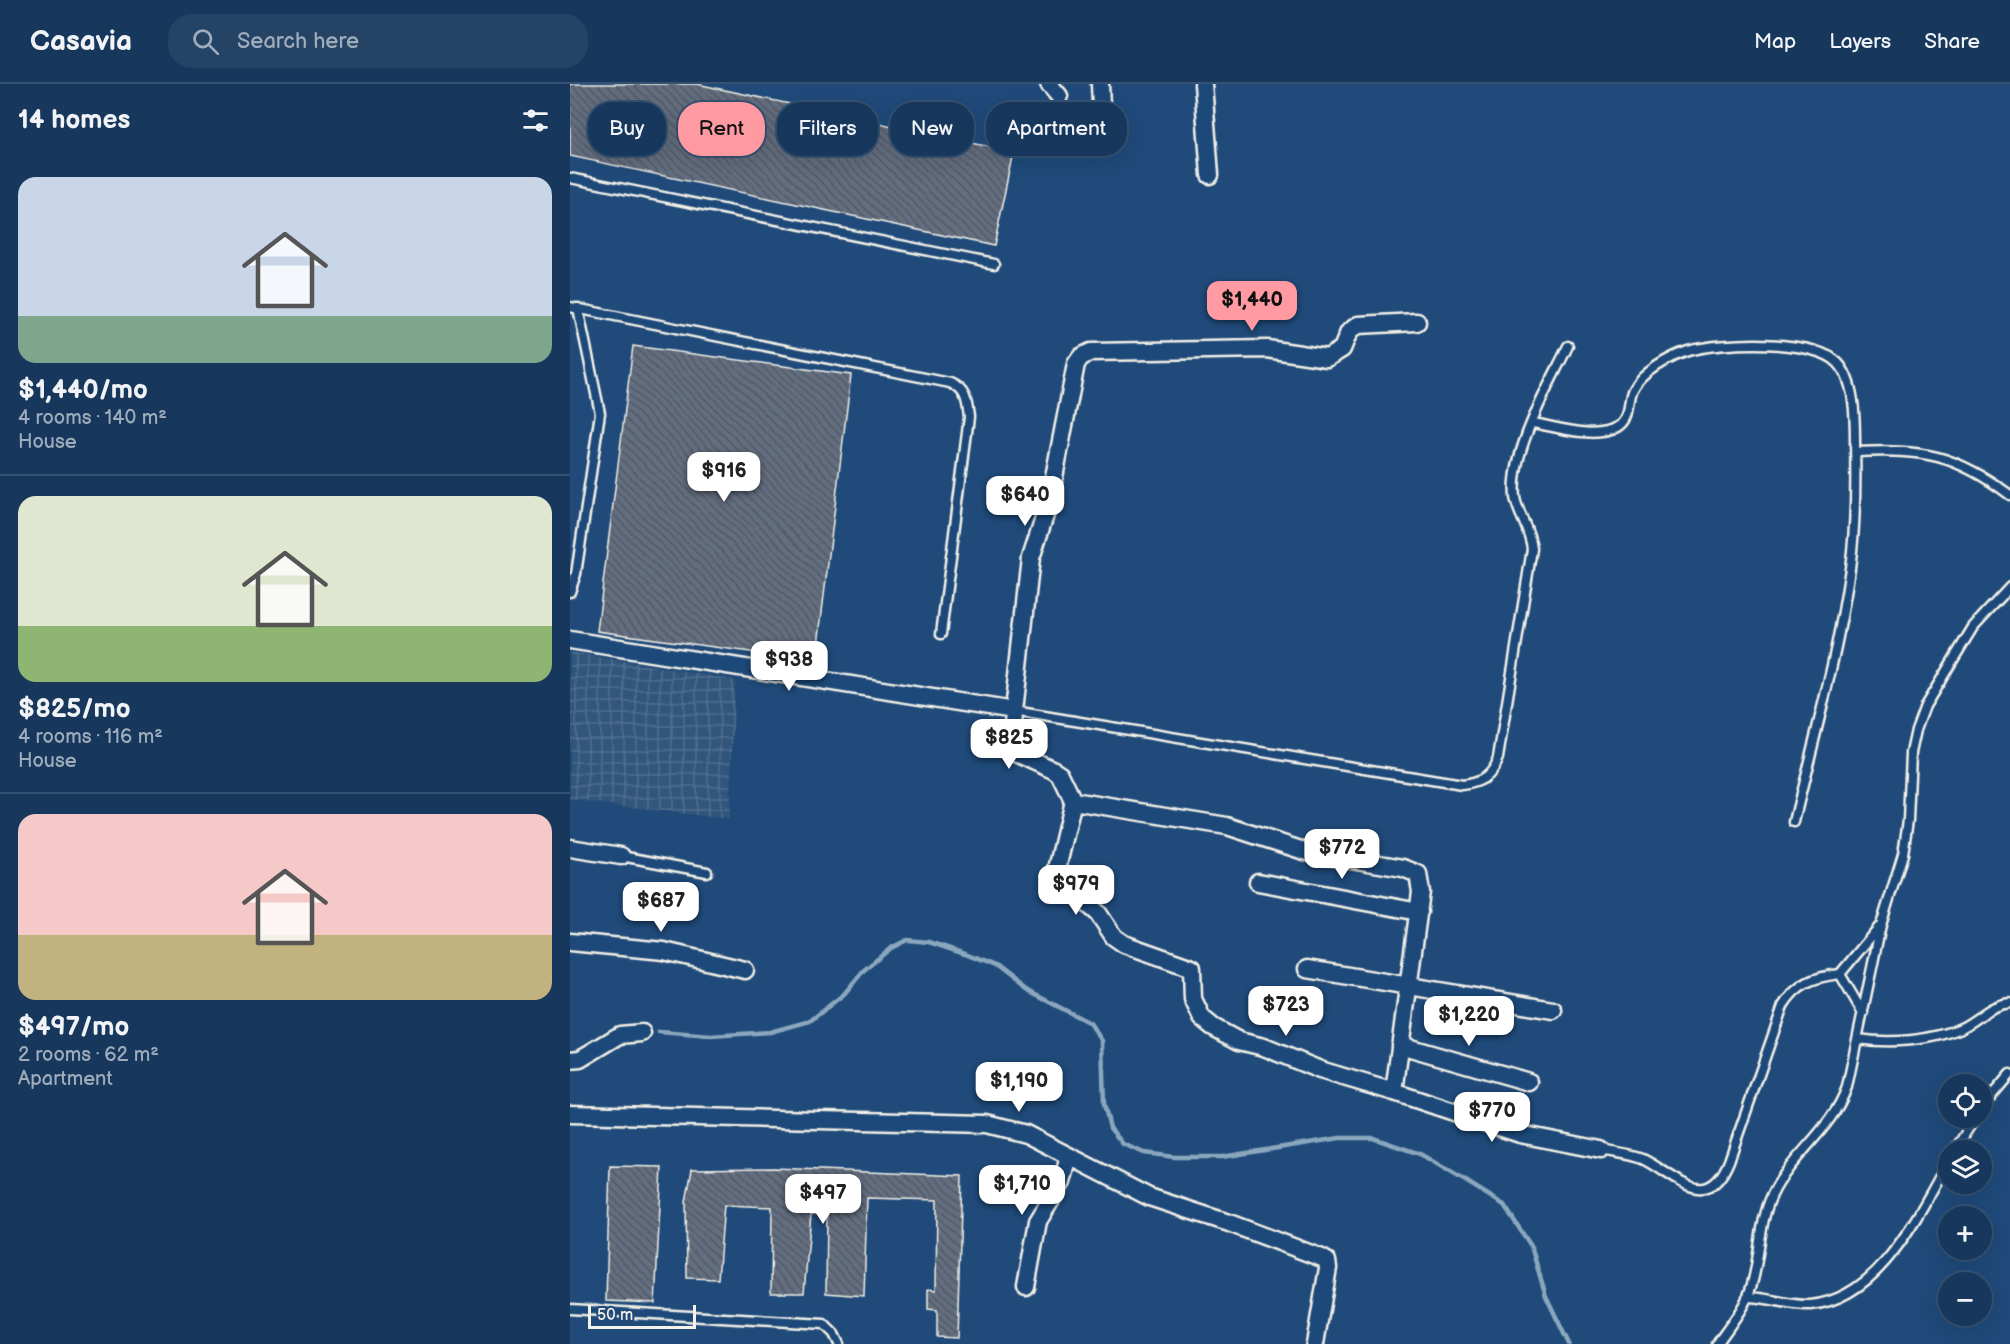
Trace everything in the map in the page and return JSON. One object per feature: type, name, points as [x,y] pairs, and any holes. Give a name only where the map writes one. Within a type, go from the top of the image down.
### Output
[{"type":"street","points":[[1100,84],[1101,102]]},
{"type":"street","points":[[1203,84],[1210,175]]},
{"type":"street","points":[[1417,322],[1358,325],[1349,332],[1342,350],[1327,358],[1267,349],[1091,352],[1081,357],[1076,364],[1049,503],[1031,558],[1012,749],[1060,774],[1073,801],[1057,868],[1061,881],[1098,913],[1114,937],[1124,944],[1192,968],[1193,999],[1202,1018],[1213,1027],[1239,1041],[1264,1047],[1320,1070],[1520,1134],[1601,1150]]},
{"type":"street","points":[[570,640],[1014,711]]},
{"type":"street","points":[[1073,801],[1227,826],[1304,852],[1412,870],[1421,879],[1419,912],[1394,1092]]},
{"type":"street","points":[[570,848],[621,856]]},
{"type":"street","points":[[1258,882],[1419,912]]},
{"type":"street","points":[[570,942],[664,951],[745,970]]},
{"type":"street","points":[[1307,969],[1553,1010]]},
{"type":"street","points":[[570,1060],[580,1059],[620,1035],[642,1034]]},
{"type":"street","points":[[1400,1045],[1529,1082]]},
{"type":"street","points":[[570,1114],[987,1124],[1026,1134],[1149,1197],[1229,1222],[1322,1258],[1328,1268],[1315,1344]]},
{"type":"street","points":[[1026,1287],[1038,1221],[1062,1182],[1069,1157]]},
{"type":"lane","points":[[570,178],[994,264]]},
{"type":"lane","points":[[570,592],[576,574],[600,413],[574,308],[938,381],[960,388],[967,399],[969,417],[941,634]]},
{"type":"lane","points":[[1533,423],[1576,430],[1601,431],[1618,427],[1626,420],[1633,390],[1644,377],[1663,363],[1688,351],[1746,344],[1801,347],[1823,353],[1838,362],[1847,378],[1855,420],[1857,491],[1850,569],[1833,655],[1794,822]]},
{"type":"lane","points":[[1014,711],[1462,785],[1476,783],[1486,777],[1498,758],[1530,560],[1530,532],[1515,500],[1514,488],[1523,449],[1568,346]]},
{"type":"lane","points":[[1856,452],[1895,450],[1951,459],[1990,480],[2010,495]]},
{"type":"lane","points":[[1717,1344],[1747,1297],[1772,1196],[1841,1104],[1858,1039],[1881,925],[1903,854],[1908,820],[1911,753],[1925,706],[1973,627],[2010,587]]},
{"type":"lane","points":[[621,856],[707,872]]},
{"type":"lane","points":[[1601,1150],[1643,1160],[1690,1186],[1699,1188],[1716,1185],[1722,1179],[1783,1006],[1791,993],[1804,982],[1818,977],[1840,974],[1881,925]]},
{"type":"lane","points":[[1840,974],[1863,1013]]},
{"type":"lane","points":[[1858,1039],[1881,1041],[1932,1036],[1962,1028],[1995,1005],[2010,1003]]},
{"type":"lane","points":[[1992,1095],[2010,1074]]},
{"type":"lane","points":[[1747,1297],[1765,1297],[1813,1305],[1856,1287],[1883,1265],[1901,1242],[1938,1179]]},
{"type":"lane","points":[[570,1309],[824,1324],[834,1334],[839,1344]]},
{"type":"shaded area","points":[[570,652],[735,680],[729,819],[570,800]]},
{"type":"building","points":[[570,84],[697,84],[781,102],[777,102],[777,156],[878,156],[878,123],[890,125],[890,156],[974,156],[974,143],[986,146],[986,156],[1013,156],[994,246],[570,156]]},
{"type":"building","points":[[633,346],[851,375],[816,661],[597,631]]},
{"type":"building","points":[[610,1166],[662,1167],[655,1303],[606,1301]]},
{"type":"building","points":[[774,1168],[962,1176],[957,1338],[937,1337],[937,1310],[928,1309],[928,1289],[936,1290],[937,1200],[867,1198],[864,1296],[826,1293],[827,1215],[811,1214],[804,1293],[771,1293],[772,1207],[724,1205],[718,1279],[687,1278],[686,1202],[692,1169]]},
{"type":"waterway","points":[[659,1032],[711,1036],[770,1032],[810,1021],[844,994],[864,970],[891,948],[907,940],[929,942],[965,954],[995,966],[1026,990],[1090,1023],[1102,1041],[1104,1104],[1110,1128],[1123,1144],[1144,1153],[1175,1157],[1222,1157],[1340,1138],[1373,1138],[1420,1154],[1504,1205],[1531,1246],[1546,1296],[1569,1344]]}]
